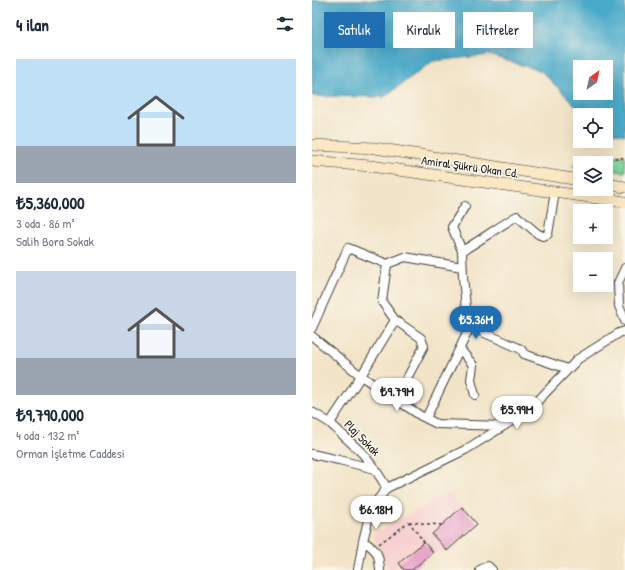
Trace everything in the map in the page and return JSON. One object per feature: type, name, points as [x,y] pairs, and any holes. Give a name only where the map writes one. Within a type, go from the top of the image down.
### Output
[{"type":"main road","name":"Amiral Şükrü Okan Cd.","points":[[312,145],[375,148],[573,179]]},
{"type":"main road","name":"Amiral Şükrü Okan Cd.","points":[[312,161],[370,166],[625,202]]},
{"type":"main road","points":[[613,185],[625,187]]},
{"type":"street","points":[[462,250],[479,241],[517,216],[538,234],[543,236],[548,234],[555,192]]},
{"type":"street","points":[[465,206],[452,227],[462,250],[462,267],[466,308],[469,322],[478,330],[521,349],[524,354],[568,369]]},
{"type":"street","points":[[312,328],[348,248],[387,264],[405,257],[462,267]]},
{"type":"street","points":[[387,264],[382,302],[395,320],[421,338],[424,346],[396,399]]},
{"type":"street","points":[[625,268],[618,283],[622,296],[619,306],[625,321]]},
{"type":"street","points":[[330,423],[395,320]]},
{"type":"street","points":[[426,418],[471,325]]},
{"type":"street","points":[[358,570],[371,508],[387,488],[465,450],[528,411],[578,359],[619,333],[625,332]]},
{"type":"street","points":[[312,336],[361,376],[437,424],[504,426]]},
{"type":"street","points":[[460,349],[473,365],[471,380],[475,395]]},
{"type":"street","name":"Plaj Sokak","points":[[312,412],[330,423],[362,453],[375,469],[387,488]]},
{"type":"street","points":[[312,454],[375,469]]},
{"type":"street","points":[[363,541],[375,546],[379,559],[380,570]]},
{"type":"street","points":[[480,570],[488,566],[492,570]]},
{"type":"path","points":[[613,158],[625,158]]},
{"type":"path","points":[[409,522],[424,542]]},
{"type":"path","points":[[375,546],[409,522],[442,525]]},
{"type":"shaded area","points":[[448,492],[477,524],[447,551],[433,553],[412,570],[404,570],[399,563],[392,570],[389,570],[373,535]]},
{"type":"green space","points":[[588,154],[625,156],[625,172],[613,171],[613,156],[585,156]]},
{"type":"water","points":[[312,0],[625,0],[625,135],[613,132],[613,108],[578,108],[541,71],[489,55],[433,61],[384,97],[312,96]]},
{"type":"building","points":[[462,507],[477,524],[447,551],[432,534]]},
{"type":"building","points":[[424,542],[433,552],[412,570],[404,570],[399,563]]}]
